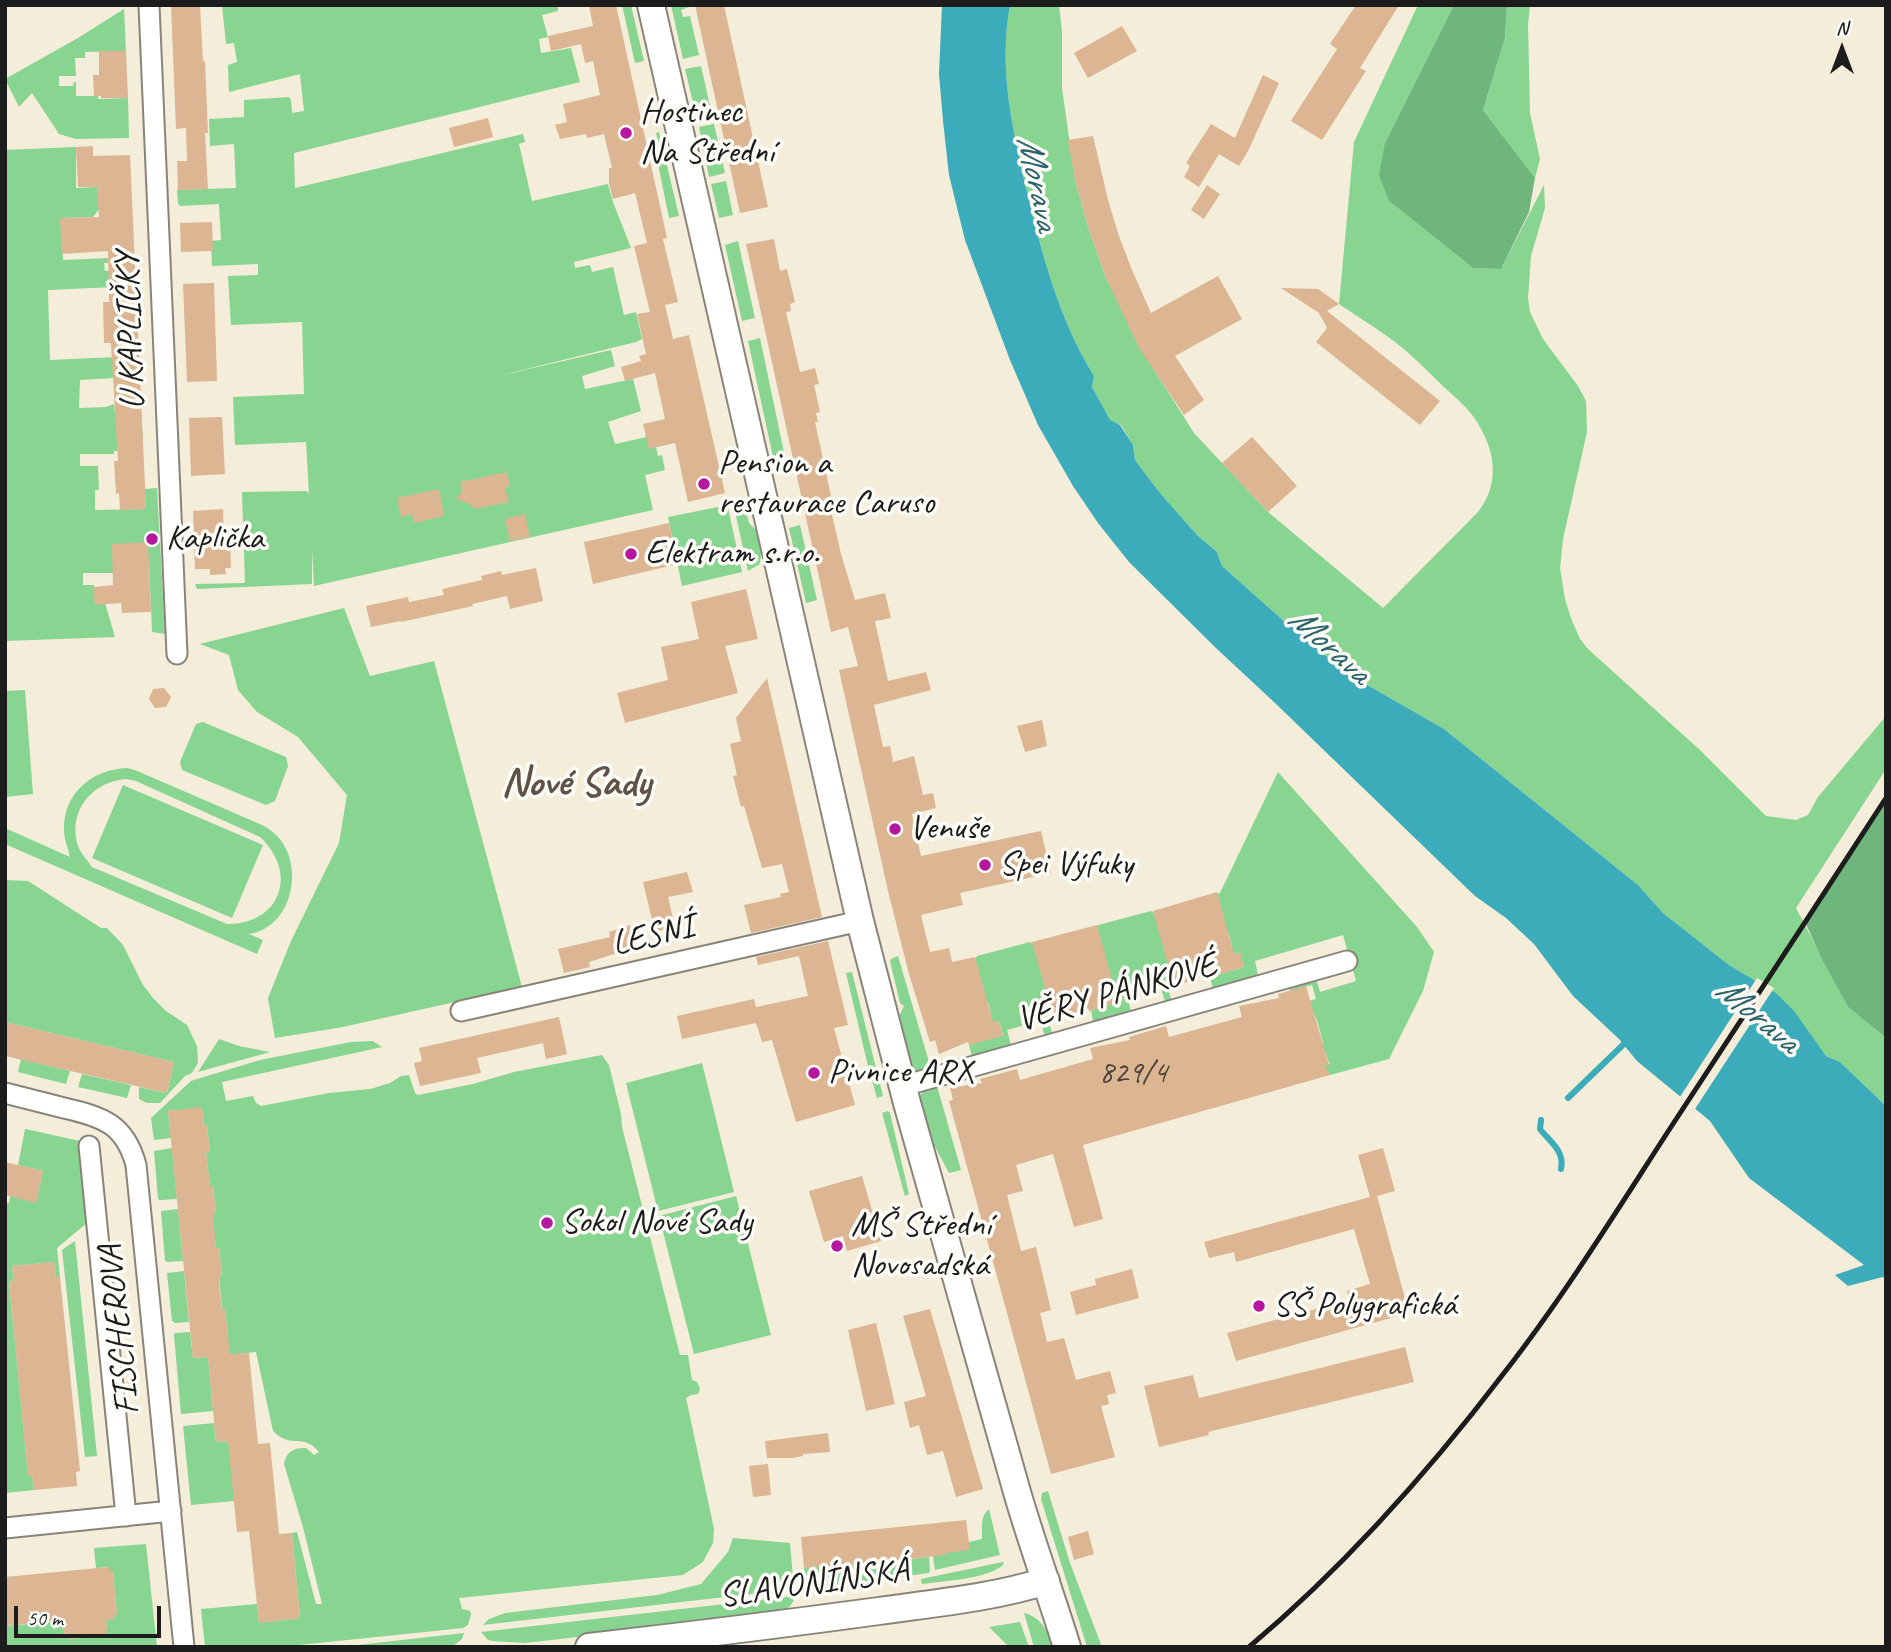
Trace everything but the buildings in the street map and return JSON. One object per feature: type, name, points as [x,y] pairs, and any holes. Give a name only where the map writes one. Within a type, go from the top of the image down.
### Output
[{"type":"main road","points":[[652,5],[860,921],[903,1086],[1029,1534],[1067,1647]]},
{"type":"main road","name":"SLAVONÍNSKÁ","points":[[589,1647],[946,1601],[1014,1591],[1046,1581]]},
{"type":"street","name":"U KAPLIČKY","points":[[149,5],[177,654]]},
{"type":"street","name":"LESNÍ","points":[[461,1012],[860,921]]},
{"type":"street","name":"VĚRY PÁNKOVÉ","points":[[903,1086],[1347,961]]},
{"type":"street","name":"FISCHEROVA","points":[[5,1093],[98,1117],[118,1129],[132,1150],[136,1165],[184,1647]]},
{"type":"street","name":"FISCHEROVA","points":[[89,1146],[125,1516]]},
{"type":"street","points":[[5,1528],[171,1511]]},
{"type":"green space","points":[[222,5],[565,5],[558,7],[558,11],[542,15],[548,37],[539,39],[541,53],[571,48],[580,82],[294,153],[295,188],[523,134],[525,142],[519,144],[532,201],[608,184],[631,248],[574,262],[575,268],[590,265],[592,272],[613,267],[624,315],[636,312],[642,339],[494,377],[611,350],[615,366],[582,376],[585,389],[633,379],[641,411],[608,422],[615,444],[647,437],[656,447],[658,456],[662,455],[665,470],[645,475],[653,510],[314,586],[312,549],[312,584],[197,589],[195,584],[245,583],[242,492],[307,491],[309,494],[306,442],[235,445],[233,397],[304,394],[302,322],[231,325],[228,276],[258,275],[258,264],[212,266],[211,241],[221,240],[219,204],[180,206],[178,203],[177,190],[236,188],[234,144],[210,146],[209,119],[244,117],[244,100],[289,97],[292,113],[304,111],[300,74],[229,92],[228,65],[237,62],[234,43],[226,44]]},
{"type":"green space","points":[[622,5],[631,5],[644,61],[635,63]]},
{"type":"green space","points":[[671,5],[689,5],[681,10],[683,17],[690,16],[699,55],[683,59]]},
{"type":"green space","points":[[1010,5],[1059,5],[1062,88],[1075,180],[1106,278],[1151,365],[1194,433],[1268,512],[1383,608],[1478,512],[1485,502],[1492,481],[1489,448],[1469,410],[1405,350],[1339,304],[1354,142],[1418,5],[1454,5],[1385,143],[1389,201],[1473,268],[1501,269],[1544,185],[1545,208],[1531,256],[1528,298],[1530,312],[1543,339],[1586,401],[1587,432],[1563,539],[1560,568],[1565,599],[1580,639],[1701,751],[1766,816],[1796,820],[1808,815],[1818,797],[1886,716],[1886,769],[1796,908],[1848,1007],[1886,1038],[1886,1106],[1840,1062],[1826,1056],[1776,993],[1729,965],[1663,913],[1638,885],[1444,729],[1364,683],[1323,654],[1307,636],[1285,622],[1222,566],[1217,552],[1197,535],[1160,493],[1135,460],[1133,445],[1121,425],[1110,421],[1092,387],[1094,376],[1071,333],[1047,266],[1022,172],[1009,101],[1006,53]]},
{"type":"green space","points":[[1454,5],[1507,5],[1505,38],[1483,110],[1535,178],[1529,212],[1501,269],[1473,268],[1389,201],[1379,175],[1385,143]]},
{"type":"green space","points":[[1507,5],[1530,5],[1530,113],[1540,159],[1535,178],[1483,110],[1505,38]]},
{"type":"green space","points":[[124,9],[126,51],[85,52],[85,58],[75,58],[76,76],[59,76],[59,86],[73,86],[76,82],[76,96],[98,96],[98,99],[128,98],[129,138],[76,139],[59,134],[32,93],[19,107],[5,79]]},
{"type":"green space","points":[[701,66],[712,115],[697,119],[685,69]]},
{"type":"green space","points":[[714,124],[725,173],[709,177],[699,127]]},
{"type":"green space","points":[[659,132],[679,216],[669,218],[658,164],[663,162],[656,133]]},
{"type":"green space","points":[[76,147],[76,188],[97,187],[104,203],[93,217],[61,218],[63,260],[108,258],[108,263],[104,263],[105,271],[136,270],[136,286],[48,290],[50,360],[139,356],[140,371],[113,372],[113,378],[80,380],[79,408],[114,404],[115,413],[141,412],[143,440],[117,441],[117,451],[114,451],[114,454],[80,454],[80,466],[98,466],[99,490],[95,490],[95,510],[146,509],[145,489],[157,488],[165,634],[152,632],[149,561],[119,573],[83,573],[83,585],[94,585],[95,603],[105,603],[115,637],[5,641],[5,150]]},
{"type":"green space","points":[[726,181],[733,215],[719,218],[711,184]]},
{"type":"green space","points":[[738,241],[755,318],[742,321],[725,245]]},
{"type":"green space","points":[[760,338],[786,462],[775,466],[748,341]]},
{"type":"green space","points":[[744,505],[749,523],[756,530],[761,553],[760,564],[748,571],[734,507]]},
{"type":"green space","points":[[723,506],[728,508],[742,572],[682,586],[668,517]]},
{"type":"green space","points":[[800,525],[817,600],[806,603],[789,528]]},
{"type":"green space","points":[[344,608],[370,676],[434,661],[522,987],[343,1027],[275,1038],[268,998],[291,941],[339,843],[347,795],[298,737],[257,712],[238,690],[229,655],[200,644]]},
{"type":"green space","points":[[25,690],[33,794],[5,797],[5,691]]},
{"type":"green space","points":[[203,722],[286,757],[288,766],[275,801],[266,805],[182,770],[180,762],[196,724]]},
{"type":"green space","points":[[114,769],[135,770],[262,825],[279,838],[291,865],[290,895],[275,921],[249,934],[263,940],[257,954],[5,844],[5,828],[70,857],[64,830],[69,805],[75,794],[92,778]],"holes":[[[126,779],[136,781],[260,837],[279,865],[281,880],[272,906],[246,922],[227,924],[92,867],[80,850],[76,838],[75,826],[82,806],[88,797],[105,785]]]},
{"type":"green space","points":[[1278,772],[1417,927],[1434,952],[1423,991],[1389,1059],[1330,1075],[1324,1066],[1331,1063],[1325,1051],[1318,1045],[1323,1043],[1317,1021],[1305,1002],[1316,999],[1312,985],[1290,991],[1288,985],[1316,978],[1320,992],[1356,981],[1343,935],[1255,961],[1258,975],[1213,989],[1210,977],[1244,967],[1239,953],[1229,955],[1232,946],[1229,934],[1223,935],[1217,894],[1220,893]]},
{"type":"green space","points":[[123,785],[263,845],[232,918],[92,858]]},
{"type":"green space","points":[[1886,798],[1886,1038],[1848,1007],[1805,922]]},
{"type":"green space","points":[[5,880],[28,881],[101,928],[107,928],[123,945],[143,985],[153,998],[187,1025],[197,1046],[198,1063],[192,1073],[185,1076],[160,1103],[147,1103],[139,1099],[139,1087],[167,1093],[174,1062],[5,1022]]},
{"type":"green space","points":[[1151,911],[1175,970],[1165,974],[1171,999],[1165,1001],[1160,986],[1127,996],[1131,1011],[1093,1022],[1091,1010],[1123,1001],[1119,986],[1109,989],[1096,927]]},
{"type":"green space","points":[[1030,942],[1055,1004],[1045,1008],[1052,1033],[1045,1036],[1040,1021],[1007,1030],[1011,1045],[972,1057],[969,1045],[1003,1035],[999,1021],[988,1024],[991,1014],[988,1002],[982,1003],[985,994],[975,959],[977,956]]},
{"type":"green space","points":[[898,956],[931,1069],[916,1072],[912,1067],[899,1016],[904,1006],[900,1003],[890,961]]},
{"type":"green space","points":[[852,972],[883,1096],[877,1098],[846,973]]},
{"type":"green space","points":[[219,1039],[239,1046],[270,1052],[198,1072]]},
{"type":"green space","points":[[373,1041],[382,1047],[222,1082],[226,1101],[253,1096],[261,1106],[329,1093],[370,1089],[409,1075],[418,1095],[602,1055],[609,1065],[622,1127],[680,1355],[688,1355],[692,1380],[697,1382],[700,1388],[698,1394],[686,1398],[714,1529],[713,1543],[703,1562],[683,1575],[459,1598],[462,1609],[470,1611],[471,1614],[468,1625],[463,1628],[280,1647],[205,1647],[201,1609],[257,1604],[259,1623],[300,1618],[292,1533],[297,1532],[316,1604],[322,1604],[284,1464],[294,1449],[306,1448],[314,1455],[319,1452],[308,1443],[280,1437],[273,1431],[256,1352],[227,1355],[228,1336],[219,1276],[222,1275],[212,1214],[216,1213],[206,1152],[210,1152],[202,1108],[168,1111],[171,1138],[154,1140],[151,1118],[191,1081],[260,1060],[351,1042]]},
{"type":"green space","points":[[21,1059],[70,1071],[66,1084],[18,1072]]},
{"type":"green space","points":[[702,1063],[734,1192],[658,1211],[626,1083]]},
{"type":"green space","points":[[82,1074],[131,1085],[127,1098],[78,1087]]},
{"type":"green space","points":[[937,1086],[961,1170],[949,1173],[933,1143],[920,1096],[923,1090]]},
{"type":"green space","points":[[888,1111],[909,1194],[905,1196],[882,1113]]},
{"type":"green space","points":[[25,1129],[85,1142],[88,1222],[57,1248],[60,1277],[56,1277],[54,1262],[12,1266],[14,1281],[9,1282],[28,1475],[32,1476],[34,1490],[5,1493],[5,1203],[9,1203],[10,1196],[36,1202],[43,1171],[18,1165]]},
{"type":"green space","points":[[172,1148],[177,1199],[160,1200],[154,1151]]},
{"type":"green space","points":[[736,1196],[771,1335],[694,1354],[659,1216]]},
{"type":"green space","points":[[178,1209],[183,1261],[167,1262],[161,1211]]},
{"type":"green space","points":[[75,1241],[97,1456],[85,1457],[62,1250]]},
{"type":"green space","points":[[184,1271],[189,1322],[175,1323],[172,1321],[167,1273]]},
{"type":"green space","points":[[190,1332],[193,1358],[208,1357],[213,1411],[181,1414],[174,1335]]},
{"type":"green space","points":[[214,1423],[216,1442],[231,1441],[234,1501],[191,1505],[183,1426]]},
{"type":"green space","points":[[1048,1491],[1070,1563],[1102,1647],[1087,1647],[1041,1499],[1042,1493]]},
{"type":"green space","points":[[989,1509],[1000,1555],[935,1570],[933,1556],[982,1539],[983,1520]]},
{"type":"green space","points":[[733,1538],[790,1543],[794,1589],[483,1625],[489,1619],[505,1613],[657,1595],[701,1584],[728,1552]]},
{"type":"green space","points":[[146,1544],[157,1647],[5,1647],[5,1626],[54,1622],[55,1625],[63,1625],[63,1635],[67,1635],[67,1639],[107,1630],[106,1620],[114,1620],[114,1615],[117,1615],[113,1571],[109,1571],[109,1567],[96,1568],[94,1548]]},
{"type":"green space","points":[[929,1557],[929,1573],[886,1579],[884,1562]]},
{"type":"green space","points":[[879,1562],[881,1579],[837,1585],[834,1567]]},
{"type":"green space","points":[[1003,1562],[997,1569],[977,1576],[922,1584],[921,1579]]},
{"type":"green space","points":[[804,1568],[830,1568],[832,1586],[807,1588]]},
{"type":"green space","points":[[795,1596],[793,1602],[784,1610],[754,1617],[525,1643],[488,1640],[481,1632]]},
{"type":"green space","points":[[1024,1613],[1043,1626],[1053,1647],[1034,1647]]},
{"type":"green space","points":[[1020,1622],[1029,1647],[1009,1647],[989,1627]]},
{"type":"green space","points":[[464,1633],[462,1639],[452,1647],[340,1647]]},
{"type":"water","name":"Morava","points":[[942,5],[1010,5],[1006,53],[1009,101],[1017,148],[1040,243],[1062,311],[1094,376],[1092,387],[1110,420],[1120,425],[1133,445],[1135,460],[1197,535],[1217,552],[1222,566],[1285,622],[1307,636],[1323,654],[1364,683],[1444,729],[1638,885],[1663,913],[1729,965],[1776,993],[1794,1011],[1826,1056],[1840,1062],[1886,1106],[1886,1279],[1883,1277],[1848,1286],[1835,1275],[1864,1265],[1749,1178],[1710,1121],[1637,1061],[1619,1039],[1573,996],[1534,944],[1506,918],[1475,896],[1217,649],[1129,562],[1098,523],[1038,425],[1010,360],[965,240],[949,175],[943,121],[939,74]]},
{"type":"pier","points":[[1757,978],[1774,988],[1693,1112],[1678,1100]]},
{"type":"waterway","points":[[1568,1098],[1627,1041]]},
{"type":"waterway","points":[[1541,1120],[1540,1129],[1559,1152],[1561,1169]]},
{"type":"railway","points":[[1249,1647],[1284,1617],[1384,1517],[1446,1446],[1526,1344],[1589,1253],[1886,798]]},
{"type":"place","name":"Hostinec Na Střední","points":[[626,133]]},
{"type":"place","name":"Pension a restaurace Caruso","points":[[704,484]]},
{"type":"place","name":"Kaplička","points":[[152,539]]},
{"type":"place","name":"Elektram s.r.o.","points":[[631,554]]},
{"type":"place","name":"Venuše","points":[[895,829]]},
{"type":"place","name":"Spei Výfuky","points":[[985,865]]},
{"type":"place","name":"Pivnice ARX","points":[[814,1073]]},
{"type":"place","name":"Sokol Nové Sady","points":[[547,1223]]},
{"type":"place","name":"MŠ Střední Novosadská","points":[[837,1246]]},
{"type":"place","name":"SŠ Polygrafická","points":[[1259,1306]]},
{"type":"district","name":"Nové Sady","points":[[576,784]]}]
